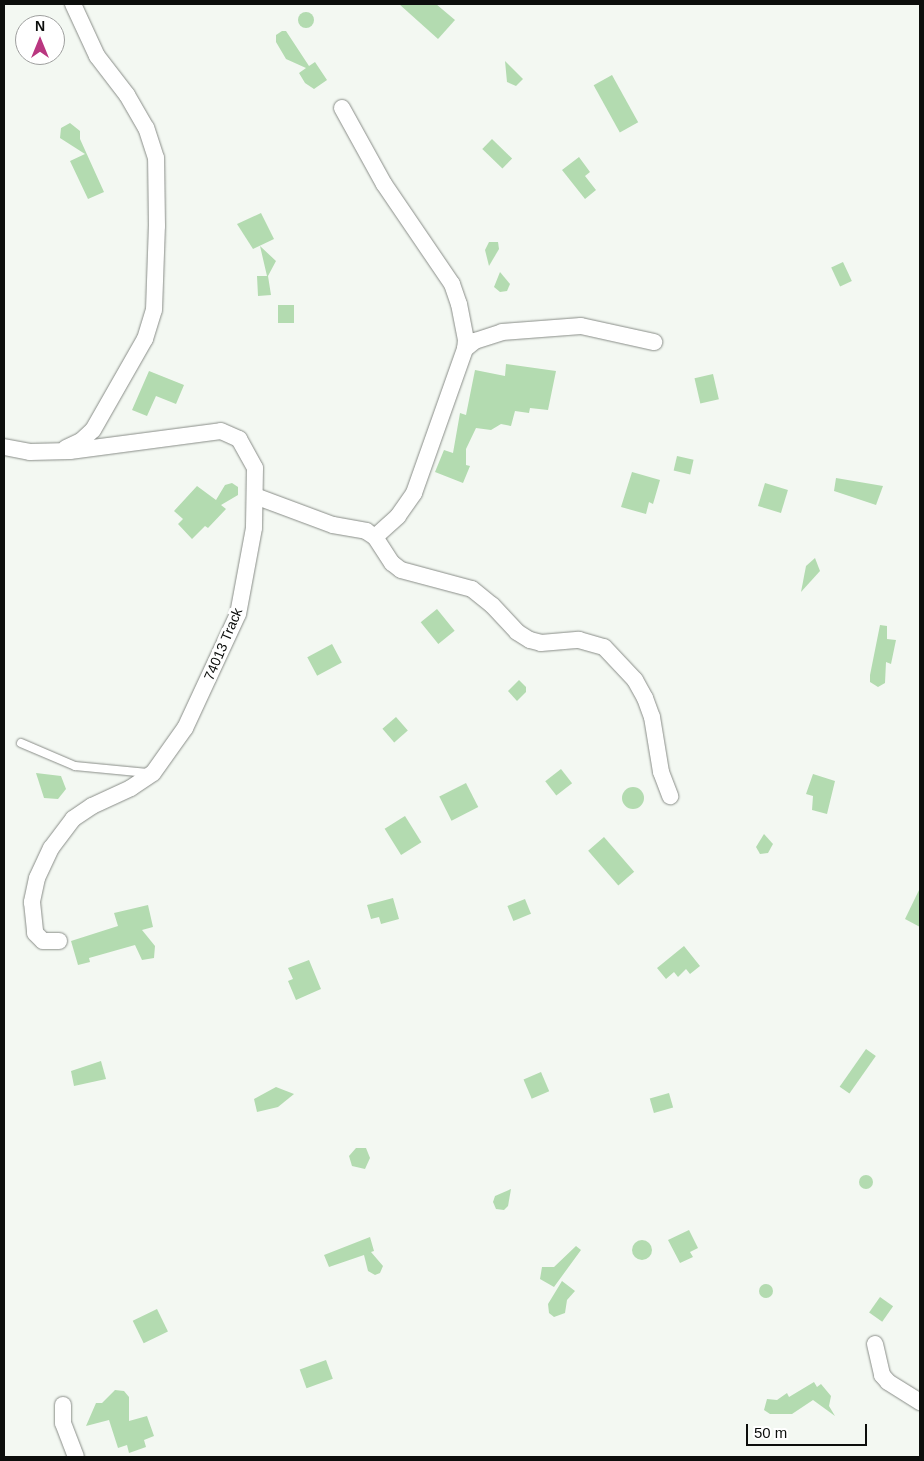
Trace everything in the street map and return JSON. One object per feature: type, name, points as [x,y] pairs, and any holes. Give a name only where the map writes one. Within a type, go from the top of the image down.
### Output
[{"type":"street","points":[[60,451],[81,441],[93,430],[145,339],[154,310],[156,276],[156,158],[146,128],[127,96],[97,56],[73,4]]},
{"type":"street","points":[[342,108],[384,184],[452,284],[459,304],[466,340],[465,349],[414,493],[398,516],[375,537]]},
{"type":"street","points":[[465,349],[481,338],[502,332],[548,326],[581,326],[654,342]]},
{"type":"street","name":"74013 Track","points":[[4,447],[30,452],[60,451],[222,432],[239,439],[246,448],[255,468],[254,528],[238,614],[185,728],[164,762],[153,773],[131,788],[92,806],[73,820],[51,848],[37,878],[33,924],[39,939],[59,941]]},
{"type":"street","points":[[255,496],[320,521],[366,531],[375,537],[392,563],[401,570],[472,589],[492,605],[517,632],[530,640],[541,643],[579,640],[604,647],[635,680],[645,698],[652,717],[660,772],[670,796]]},
{"type":"street","points":[[874,1344],[882,1375],[888,1382],[920,1402]]},
{"type":"street","points":[[63,1405],[63,1423],[76,1457]]},
{"type":"lane","points":[[21,742],[75,766],[132,774],[153,773]]},
{"type":"building","points":[[399,4],[436,4],[455,20],[438,39]]},
{"type":"building","points":[[306,12],[314,20],[306,28],[298,20]]},
{"type":"building","points":[[286,31],[309,66],[315,62],[327,80],[314,89],[305,83],[299,73],[306,68],[286,59],[276,42],[276,35]]},
{"type":"building","points":[[505,61],[523,79],[516,86],[507,82]]},
{"type":"building","points":[[612,75],[638,122],[620,132],[594,85]]},
{"type":"building","points":[[70,123],[80,131],[80,139],[104,192],[88,199],[70,161],[85,154],[60,138],[61,128]]},
{"type":"building","points":[[492,139],[512,158],[502,169],[482,149]]},
{"type":"building","points":[[579,157],[590,172],[585,176],[596,190],[585,199],[562,170]]},
{"type":"building","points":[[261,213],[274,239],[253,249],[237,224]]},
{"type":"building","points":[[489,242],[498,242],[499,249],[489,266],[485,250]]},
{"type":"building","points":[[260,246],[276,261],[268,276],[271,295],[258,296],[257,276],[267,276]]},
{"type":"building","points":[[843,262],[852,281],[840,287],[831,267]]},
{"type":"building","points":[[500,272],[510,284],[507,291],[500,292],[494,287]]},
{"type":"building","points":[[278,305],[294,305],[294,323],[278,323]]},
{"type":"building","points":[[506,364],[556,371],[548,410],[530,408],[529,413],[515,411],[511,426],[501,424],[491,430],[476,428],[466,449],[466,465],[470,466],[463,483],[435,472],[444,450],[453,453],[460,413],[466,415],[475,370],[505,376]]},
{"type":"building","points":[[149,371],[184,385],[176,404],[156,396],[147,416],[132,410]]},
{"type":"building","points":[[713,374],[719,399],[700,404],[694,378]]},
{"type":"building","points":[[677,456],[694,460],[690,474],[674,471]]},
{"type":"building","points":[[632,472],[660,480],[653,504],[649,502],[646,514],[621,507]]},
{"type":"building","points":[[836,478],[883,486],[876,505],[834,491]]},
{"type":"building","points":[[232,483],[238,487],[238,495],[221,505],[226,509],[208,528],[205,526],[192,539],[178,524],[183,519],[174,511],[197,486],[216,500],[225,485]]},
{"type":"building","points":[[765,483],[788,490],[781,513],[758,506]]},
{"type":"building","points":[[815,558],[820,571],[801,592],[806,566]]},
{"type":"building","points":[[437,609],[455,631],[438,644],[421,622]]},
{"type":"building","points":[[880,625],[887,626],[887,639],[896,640],[891,664],[886,662],[885,683],[878,687],[870,682],[870,675]]},
{"type":"building","points":[[332,644],[342,663],[317,676],[307,657]]},
{"type":"building","points":[[519,680],[526,687],[526,692],[517,701],[508,691]]},
{"type":"building","points":[[396,717],[408,731],[394,742],[382,729]]},
{"type":"building","points":[[561,769],[572,783],[556,795],[545,781]]},
{"type":"building","points":[[36,773],[61,776],[66,789],[58,799],[44,798]]},
{"type":"building","points":[[813,774],[835,781],[827,814],[812,810],[813,796],[806,794]]},
{"type":"building","points":[[466,783],[478,807],[452,821],[439,797]]},
{"type":"building","points":[[633,787],[641,790],[644,798],[641,806],[633,809],[625,806],[622,798],[625,790]]},
{"type":"building","points":[[405,816],[421,842],[401,855],[385,829]]},
{"type":"building","points":[[764,834],[773,844],[768,853],[760,854],[756,847]]},
{"type":"building","points":[[604,837],[634,872],[618,885],[588,851]]},
{"type":"building","points":[[920,888],[920,927],[905,919]]},
{"type":"building","points":[[393,898],[399,919],[381,924],[379,917],[371,919],[367,905]]},
{"type":"building","points":[[525,899],[531,914],[513,921],[507,906]]},
{"type":"building","points":[[148,905],[153,927],[142,930],[155,946],[154,958],[142,960],[135,945],[89,958],[90,962],[78,965],[71,941],[118,926],[114,913]]},
{"type":"building","points":[[684,946],[700,966],[690,974],[686,969],[678,977],[674,972],[666,979],[657,968]]},
{"type":"building","points":[[309,960],[321,989],[296,1000],[288,981],[293,979],[288,968]]},
{"type":"building","points":[[866,1049],[876,1056],[849,1094],[840,1087]]},
{"type":"building","points":[[101,1061],[106,1079],[74,1086],[71,1071]]},
{"type":"building","points":[[541,1072],[549,1091],[532,1099],[524,1079]]},
{"type":"building","points":[[276,1087],[294,1094],[278,1107],[257,1112],[254,1099]]},
{"type":"building","points":[[669,1093],[673,1107],[654,1113],[650,1099]]},
{"type":"building","points":[[356,1148],[366,1148],[370,1158],[365,1169],[352,1166],[349,1156]]},
{"type":"building","points":[[863,1175],[869,1175],[873,1182],[869,1189],[863,1189],[859,1185],[859,1179]]},
{"type":"building","points":[[511,1189],[508,1206],[504,1210],[496,1209],[493,1202],[495,1196]]},
{"type":"building","points":[[689,1230],[698,1248],[690,1252],[693,1257],[680,1263],[668,1240]]},
{"type":"building","points":[[370,1237],[374,1251],[371,1252],[383,1266],[380,1273],[375,1275],[368,1271],[364,1255],[329,1267],[324,1255]]},
{"type":"building","points":[[642,1240],[649,1243],[652,1250],[649,1257],[642,1260],[635,1257],[632,1250],[635,1243]]},
{"type":"building","points":[[576,1246],[581,1250],[554,1287],[540,1279],[542,1267],[554,1267]]},
{"type":"building","points":[[562,1281],[575,1291],[567,1300],[565,1313],[554,1317],[549,1313],[548,1304]]},
{"type":"building","points":[[766,1284],[771,1286],[773,1291],[771,1296],[766,1298],[761,1296],[759,1291],[761,1286]]},
{"type":"building","points":[[880,1297],[893,1306],[882,1322],[869,1313]]},
{"type":"building","points":[[157,1309],[168,1331],[144,1343],[133,1321]]},
{"type":"building","points":[[326,1360],[333,1379],[307,1388],[300,1370]]},
{"type":"building","points":[[814,1382],[817,1387],[821,1384],[831,1396],[829,1406],[835,1416],[813,1400],[792,1414],[770,1414],[764,1410],[767,1399],[777,1400],[787,1393],[789,1397]]},
{"type":"building","points":[[115,1390],[124,1391],[129,1397],[129,1421],[147,1416],[154,1436],[144,1440],[146,1447],[129,1453],[127,1445],[118,1448],[109,1420],[86,1426],[96,1403],[102,1403]]}]
